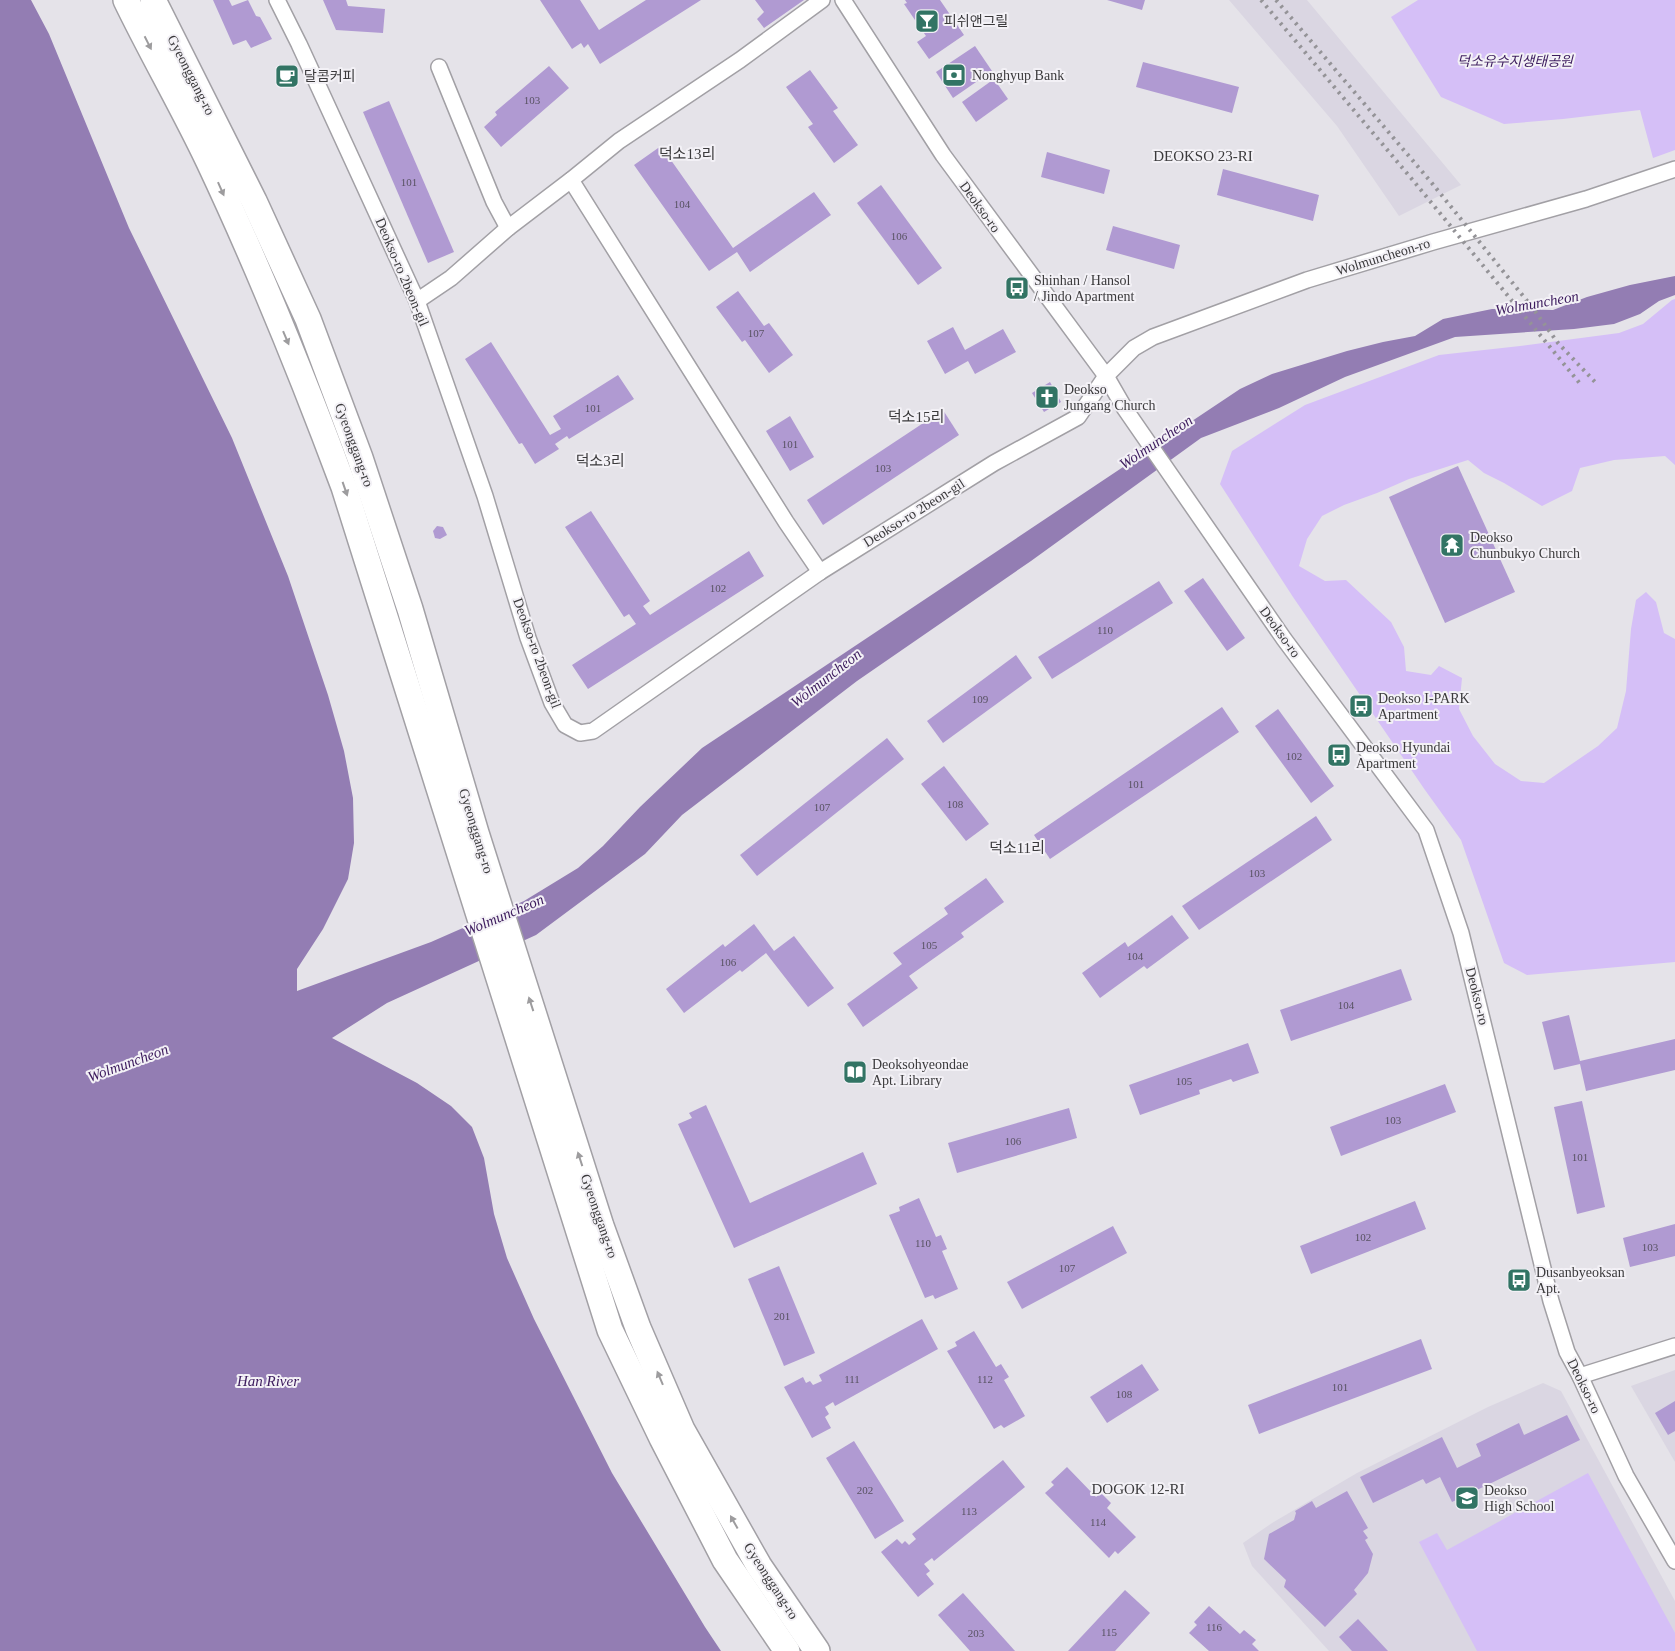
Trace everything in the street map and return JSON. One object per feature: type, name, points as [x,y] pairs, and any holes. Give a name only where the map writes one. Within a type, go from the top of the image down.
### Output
[{"type":"main road","name":"Gyeonggang-ro","points":[[126,0],[213,170],[308,390],[344,487],[610,1330],[662,1438],[725,1560],[787,1651]]},
{"type":"main road","name":"Gyeonggang-ro","points":[[153,0],[254,201],[296,292],[360,458],[410,609],[479,842],[592,1198],[638,1328],[682,1430],[758,1566],[817,1651]]},
{"type":"street","name":"Deokso-ro 2beon-gil","points":[[277,0],[417,302],[485,496],[528,638],[552,703],[566,725],[580,733],[593,731],[820,572],[994,463],[1078,417],[1106,376]]},
{"type":"street","points":[[417,302],[451,278],[508,228],[619,141],[740,60],[822,0]]},
{"type":"street","name":"Deokso-ro","points":[[842,0],[943,155],[1106,376],[1125,409],[1284,639],[1426,830],[1461,932],[1551,1301],[1567,1352],[1626,1476],[1675,1561]]},
{"type":"street","points":[[439,67],[494,202],[508,228]]},
{"type":"street","name":"Wolmuncheon-ro","points":[[1106,376],[1134,348],[1153,337],[1298,284],[1433,242],[1586,199],[1675,169]]},
{"type":"street","points":[[571,180],[786,522],[820,572]]},
{"type":"street","points":[[1580,1376],[1675,1346]]},
{"type":"shaded area","points":[[1229,0],[1307,0],[1461,185],[1399,216],[1337,126]]},
{"type":"shaded area","points":[[1675,1370],[1675,1462],[1631,1386]]},
{"type":"shaded area","name":"Deokso High School","points":[[1543,1383],[1561,1391],[1675,1601],[1675,1651],[1329,1651],[1252,1566],[1243,1543],[1272,1523],[1357,1473],[1488,1407]]},
{"type":"green space","name":"덕소유수지생태공원","points":[[1418,0],[1675,0],[1675,150],[1653,158],[1640,110],[1504,124],[1441,97],[1391,17]]},
{"type":"green space","points":[[1675,299],[1675,465],[1665,456],[1614,460],[1580,468],[1572,491],[1542,506],[1484,473],[1468,460],[1409,479],[1344,505],[1322,516],[1307,539],[1299,566],[1325,581],[1346,580],[1391,622],[1404,647],[1406,671],[1431,675],[1439,666],[1462,678],[1459,709],[1473,736],[1495,764],[1521,781],[1544,783],[1598,746],[1617,728],[1626,691],[1631,629],[1636,600],[1646,592],[1656,602],[1664,633],[1675,639],[1675,962],[1527,975],[1504,963],[1461,840],[1293,597],[1220,484],[1232,451],[1305,405],[1439,355],[1619,333],[1643,324]]},
{"type":"green space","points":[[1588,1473],[1675,1633],[1675,1651],[1477,1651],[1419,1542],[1437,1533],[1447,1550]]},
{"type":"water","name":"Han River","points":[[0,0],[31,0],[49,34],[129,228],[232,438],[288,576],[328,695],[344,751],[353,798],[354,843],[348,879],[323,929],[297,969],[297,991],[431,942],[524,901],[578,868],[603,846],[640,807],[702,748],[1240,389],[1272,374],[1347,351],[1415,336],[1443,319],[1492,309],[1553,310],[1587,297],[1630,285],[1675,276],[1675,295],[1659,301],[1640,314],[1614,324],[1574,329],[1455,337],[1345,377],[1279,408],[1201,438],[1031,561],[857,681],[682,815],[645,854],[536,935],[387,1003],[332,1038],[417,1083],[451,1106],[472,1127],[484,1158],[494,1214],[507,1258],[534,1319],[612,1473],[721,1651],[0,1651]]},
{"type":"building","points":[[213,0],[229,0],[232,6],[248,0],[256,16],[260,17],[272,39],[251,48],[246,40],[233,45]]},
{"type":"building","points":[[323,0],[346,0],[348,6],[385,9],[383,33],[336,30]]},
{"type":"building","points":[[540,0],[580,0],[599,30],[646,0],[701,0],[600,64],[588,44],[584,48],[581,43],[572,49]]},
{"type":"building","points":[[755,0],[804,0],[764,28],[757,19],[764,12]]},
{"type":"building","points":[[905,0],[940,0],[964,35],[929,59],[917,42],[926,36],[904,4],[907,3]]},
{"type":"building","points":[[1107,0],[1145,0],[1142,10]]},
{"type":"building","points":[[975,46],[992,71],[953,98],[936,72]]},
{"type":"building","points":[[1143,62],[1239,87],[1232,113],[1136,87]]},
{"type":"building","points":[[549,66],[569,88],[501,147],[484,127],[497,115],[495,112]]},
{"type":"building","points":[[810,70],[838,108],[833,111],[858,145],[834,163],[808,127],[813,124],[786,87]]},
{"type":"building","points":[[994,79],[1008,99],[976,122],[962,102]]},
{"type":"building","points":[[389,101],[454,252],[428,263],[363,112]]},
{"type":"building","points":[[661,146],[733,248],[814,192],[831,215],[750,272],[737,252],[709,271],[634,165]]},
{"type":"building","points":[[1047,152],[1110,170],[1104,194],[1041,177]]},
{"type":"building","points":[[1223,169],[1319,195],[1313,221],[1217,195]]},
{"type":"building","points":[[881,185],[942,268],[918,285],[857,203]]},
{"type":"building","points":[[1113,226],[1180,245],[1174,269],[1106,250]]},
{"type":"building","points":[[738,291],[764,326],[769,323],[793,355],[769,373],[745,340],[742,342],[716,307]]},
{"type":"building","points":[[953,327],[965,350],[1003,329],[1016,352],[975,374],[968,361],[945,374],[927,341]]},
{"type":"building","points":[[491,342],[550,435],[561,429],[553,416],[618,375],[634,399],[569,439],[567,436],[555,444],[559,449],[535,464],[522,443],[519,444],[465,359]]},
{"type":"building","name":"Deokso Jungang Church","points":[[1050,382],[1061,402],[1044,412],[1032,393]]},
{"type":"building","points":[[943,410],[959,435],[823,525],[807,500]]},
{"type":"building","points":[[790,416],[814,457],[790,471],[766,431]]},
{"type":"building","name":"Deokso Chunbukyo Church","points":[[1458,466],[1515,592],[1445,623],[1389,497]]},
{"type":"building","points":[[591,511],[650,601],[643,606],[650,615],[749,551],[764,576],[588,689],[572,665],[636,624],[629,614],[624,617],[565,527]]},
{"type":"building","points":[[437,526],[443,527],[447,535],[440,539],[435,538],[433,531]]},
{"type":"building","points":[[1203,578],[1245,638],[1227,651],[1184,591]]},
{"type":"building","points":[[1159,581],[1173,603],[1052,679],[1038,657]]},
{"type":"building","points":[[1016,655],[1032,678],[943,743],[927,721]]},
{"type":"building","points":[[1222,707],[1239,732],[1050,859],[1034,835]]},
{"type":"building","points":[[1278,709],[1334,786],[1311,803],[1255,726]]},
{"type":"building","points":[[887,738],[904,759],[757,876],[740,855]]},
{"type":"building","points":[[944,766],[989,824],[966,841],[921,784]]},
{"type":"building","points":[[1316,816],[1332,840],[1199,930],[1182,906]]},
{"type":"building","points":[[986,878],[1004,902],[961,933],[964,937],[909,976],[918,988],[863,1027],[847,1004],[902,964],[893,953],[948,914],[944,908]]},
{"type":"building","points":[[1172,915],[1189,938],[1147,969],[1144,966],[1100,998],[1082,973],[1125,942],[1128,947]]},
{"type":"building","points":[[754,924],[774,951],[794,936],[834,988],[808,1007],[766,953],[742,972],[740,970],[684,1013],[666,989],[723,944],[725,947]]},
{"type":"building","points":[[1401,969],[1412,1000],[1291,1041],[1280,1010]]},
{"type":"building","points":[[1569,1015],[1580,1061],[1675,1039],[1675,1070],[1586,1091],[1580,1064],[1554,1070],[1542,1022]]},
{"type":"building","points":[[1248,1043],[1259,1073],[1233,1082],[1231,1079],[1199,1090],[1200,1094],[1140,1115],[1129,1085]]},
{"type":"building","points":[[1445,1084],[1456,1112],[1341,1156],[1330,1127]]},
{"type":"building","points":[[1582,1101],[1605,1207],[1577,1214],[1554,1107]]},
{"type":"building","points":[[706,1105],[750,1203],[863,1152],[877,1184],[734,1248],[678,1124],[692,1118],[689,1113]]},
{"type":"building","points":[[1069,1108],[1077,1138],[957,1173],[948,1143]]},
{"type":"building","points":[[919,1198],[936,1237],[941,1235],[947,1249],[942,1251],[958,1289],[935,1299],[933,1295],[925,1298],[889,1215],[900,1211],[899,1207]]},
{"type":"building","points":[[1415,1201],[1426,1229],[1311,1274],[1300,1246]]},
{"type":"building","points":[[1675,1224],[1675,1256],[1630,1267],[1623,1238]]},
{"type":"building","points":[[1113,1226],[1127,1253],[1022,1309],[1007,1282]]},
{"type":"building","points":[[779,1266],[815,1353],[784,1366],[748,1279]]},
{"type":"building","points":[[922,1319],[938,1349],[835,1406],[833,1402],[825,1407],[829,1414],[825,1417],[831,1428],[812,1438],[784,1387],[803,1377],[806,1383],[810,1381],[813,1385],[822,1381],[819,1375]]},
{"type":"building","points":[[974,1331],[996,1367],[1001,1364],[1009,1377],[1004,1380],[1025,1416],[1004,1428],[1001,1425],[994,1429],[947,1351],[957,1346],[955,1342]]},
{"type":"building","points":[[1421,1339],[1432,1369],[1259,1434],[1248,1405]]},
{"type":"building","points":[[1142,1364],[1159,1390],[1107,1423],[1090,1397]]},
{"type":"building","points":[[1675,1401],[1675,1431],[1668,1435],[1655,1413]]},
{"type":"building","points":[[1567,1415],[1580,1440],[1452,1502],[1440,1477],[1426,1484],[1423,1479],[1373,1503],[1360,1477],[1442,1437],[1457,1468],[1481,1456],[1476,1444],[1519,1423],[1524,1435]]},
{"type":"building","points":[[854,1441],[904,1521],[875,1539],[826,1458]]},
{"type":"building","points":[[1003,1460],[1025,1487],[934,1561],[932,1558],[924,1564],[930,1571],[926,1574],[934,1584],[918,1597],[881,1552],[897,1539],[902,1544],[905,1541],[909,1545],[916,1539],[912,1534]]},
{"type":"building","points":[[1067,1467],[1096,1497],[1101,1493],[1111,1503],[1107,1508],[1136,1537],[1118,1554],[1115,1551],[1109,1558],[1045,1493],[1054,1485],[1051,1482]]},
{"type":"building","points":[[1347,1491],[1368,1528],[1363,1531],[1368,1538],[1365,1540],[1373,1554],[1368,1573],[1354,1590],[1357,1594],[1325,1627],[1284,1587],[1286,1580],[1264,1559],[1269,1534],[1294,1520],[1295,1511],[1312,1501],[1316,1508]]},
{"type":"building","points":[[1125,1590],[1150,1613],[1115,1651],[1068,1651]]},
{"type":"building","points":[[963,1593],[1015,1651],[970,1651],[938,1615]]},
{"type":"building","points":[[1209,1606],[1240,1634],[1244,1630],[1256,1640],[1252,1644],[1259,1651],[1209,1651],[1189,1633],[1197,1625],[1194,1622]]},
{"type":"building","points":[[1358,1619],[1388,1651],[1352,1651],[1339,1637]]},
{"type":"railway","points":[[1261,0],[1416,184],[1582,386]]},
{"type":"railway","points":[[1276,0],[1431,182],[1532,307],[1558,343],[1595,382]]},
{"type":"place","name":"피쉬앤그릴","points":[[927,21]]},
{"type":"place","name":"Nonghyup Bank","points":[[954,75]]},
{"type":"place","name":"달콤커피","points":[[287,76]]},
{"type":"place","name":"Shinhan / Hansol / Jindo Apartment","points":[[1017,288]]},
{"type":"place","name":"Deokso Jungang Church","points":[[1047,397]]},
{"type":"place","name":"Deokso Chunbukyo Church","points":[[1452,545]]},
{"type":"place","name":"Deokso I-PARK Apartment","points":[[1361,706]]},
{"type":"place","name":"Deokso Hyundai Apartment","points":[[1339,755]]},
{"type":"place","name":"Deoksohyeondae Apt. Library","points":[[855,1072]]},
{"type":"place","name":"Dusanbyeoksan Apt.","points":[[1519,1280]]},
{"type":"place","name":"Deokso High School","points":[[1467,1498]]},
{"type":"district","name":"덕소13리","points":[[687,154]]},
{"type":"district","name":"DEOKSO 23-RI","points":[[1203,156]]},
{"type":"district","name":"덕소15리","points":[[916,417]]},
{"type":"district","name":"덕소3리","points":[[600,461]]},
{"type":"district","name":"덕소11리","points":[[1017,848]]},
{"type":"district","name":"DOGOK 12-RI","points":[[1138,1489]]},
{"type":"water label","name":"Wolmuncheon","points":[[1537,303]]},
{"type":"water label","name":"Wolmuncheon","points":[[1156,442]]},
{"type":"water label","name":"Wolmuncheon","points":[[826,678]]},
{"type":"water label","name":"Wolmuncheon","points":[[504,915]]},
{"type":"water label","name":"Wolmuncheon","points":[[128,1063]]}]
